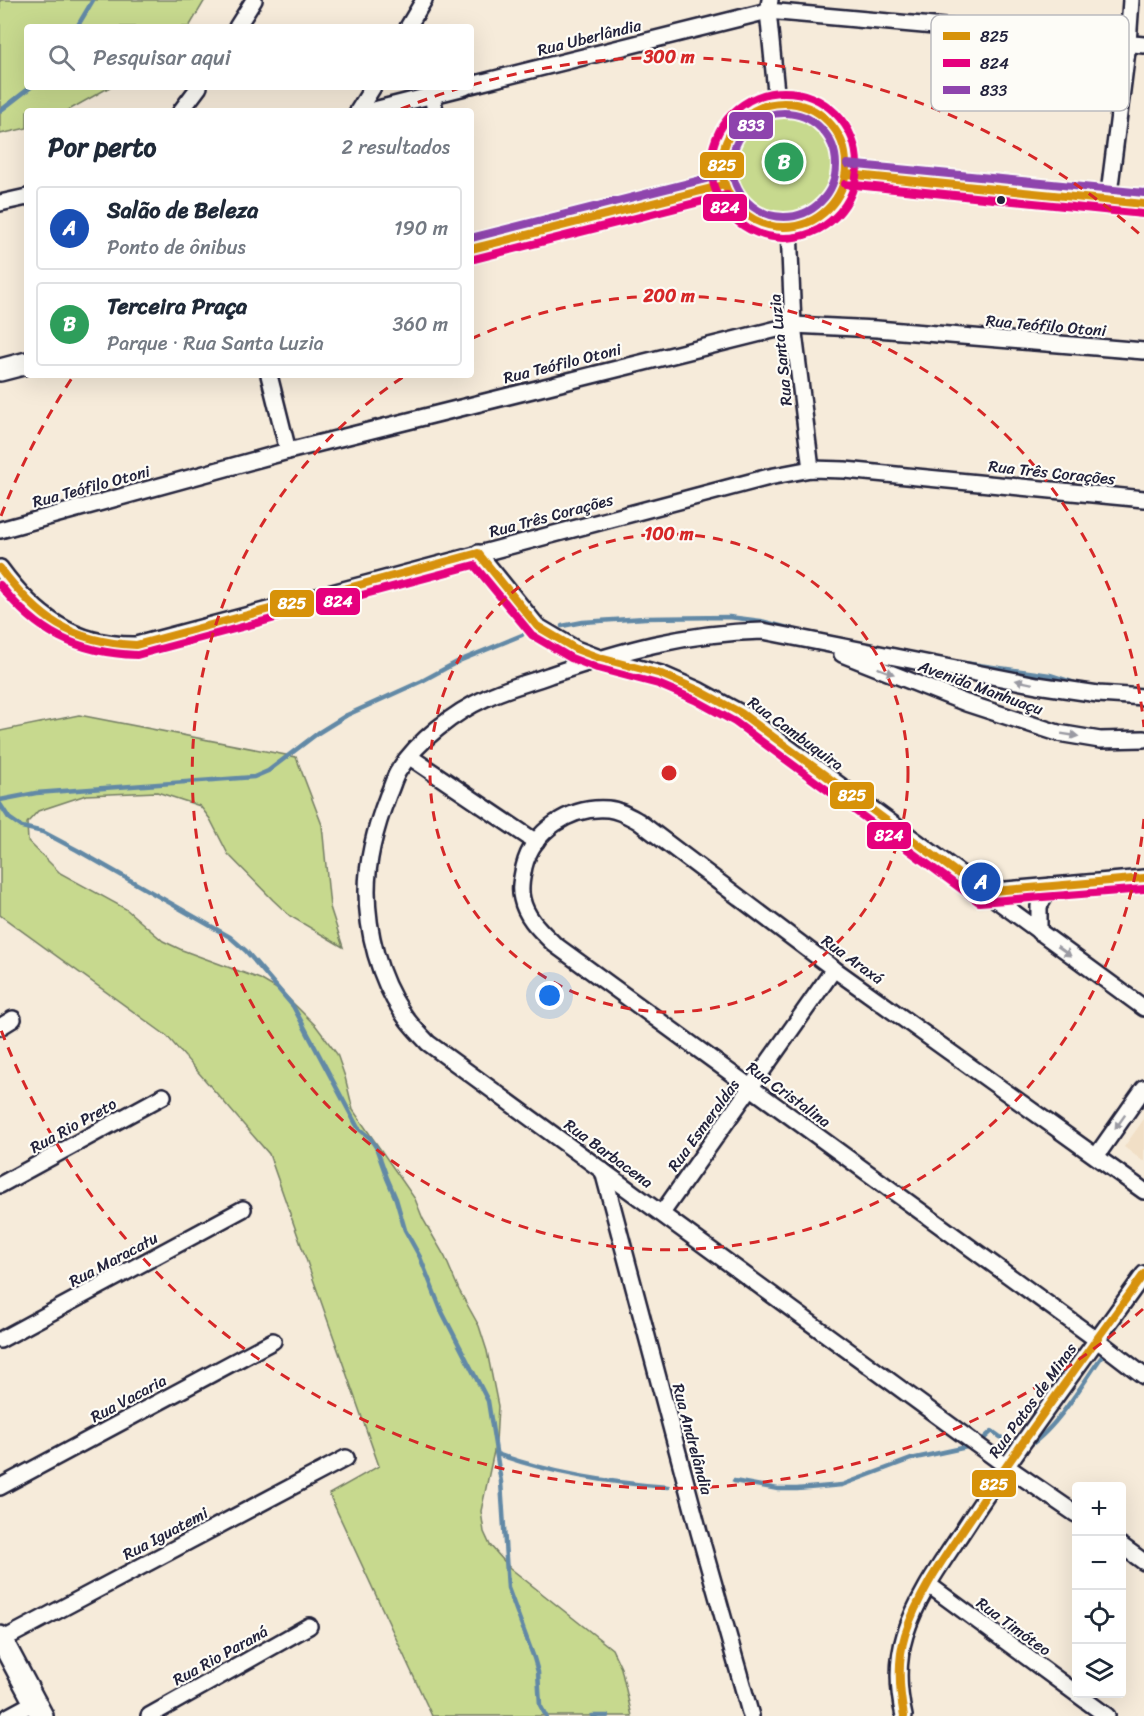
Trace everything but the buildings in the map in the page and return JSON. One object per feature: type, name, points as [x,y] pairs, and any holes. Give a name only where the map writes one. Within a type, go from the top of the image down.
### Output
[{"type":"street","points":[[239,24],[254,0]]},
{"type":"street","points":[[410,24],[424,0]]},
{"type":"street","points":[[1129,29],[1131,0]]},
{"type":"street","points":[[769,5],[777,102]]},
{"type":"street","name":"Rua Uberlândia","points":[[474,85],[769,5],[931,22]]},
{"type":"street","name":"Rua Uberlândia","points":[[1129,43],[1144,45]]},
{"type":"street","points":[[183,108],[197,90]]},
{"type":"street","points":[[360,108],[371,90]]},
{"type":"street","points":[[382,108],[453,90]]},
{"type":"street","points":[[432,95],[434,108]]},
{"type":"street","points":[[777,102],[802,106],[818,114],[831,125],[846,157],[846,174],[836,200],[827,211],[803,225],[789,228],[773,227],[757,222],[743,212],[732,200],[724,185],[721,168],[728,136],[738,122],[750,112],[777,102]]},
{"type":"street","points":[[1107,201],[1119,111]]},
{"type":"street","points":[[846,174],[1144,204]]},
{"type":"street","points":[[474,248],[724,185]]},
{"type":"street","points":[[0,203],[24,198]]},
{"type":"street","name":"Rua Santa Luzia","points":[[789,228],[793,325],[811,469]]},
{"type":"street","name":"Rua Teófilo Otoni","points":[[0,530],[288,451],[793,325],[877,328],[1144,351]]},
{"type":"street","points":[[0,370],[24,364]]},
{"type":"street","points":[[270,378],[288,451]]},
{"type":"street","name":"Rua Três Corações","points":[[0,568],[24,599],[40,614],[63,629],[100,643],[127,645],[147,642],[769,477],[811,469],[883,473],[1144,499]]},
{"type":"street","points":[[478,553],[537,626],[576,649],[600,658]]},
{"type":"street","name":"Avenida Manhuaçu","points":[[600,658],[653,643],[719,632],[763,631],[1037,685],[1098,694],[1144,697]]},
{"type":"street","name":"Avenida Manhuaçu","points":[[812,642],[966,703],[1058,733],[1100,740],[1144,739]]},
{"type":"street","points":[[536,842],[410,757],[435,731],[456,715],[486,698],[600,658]]},
{"type":"street","name":"Rua Cambuquira","points":[[600,658],[661,674],[700,691],[741,713],[1144,1008]]},
{"type":"street","name":"Rua Barbacena","points":[[410,757],[398,770],[377,822],[367,879],[367,916],[377,954],[392,994],[412,1026],[439,1052],[1006,1466],[1072,1511]]},
{"type":"street","name":"Rua Araxá","points":[[536,842],[553,823],[569,815],[592,809],[610,809],[638,821],[834,969],[1097,1155],[1144,1191]]},
{"type":"street","name":"Rua Cristalina","points":[[536,842],[526,859],[521,882],[522,899],[528,915],[539,930],[571,958],[1144,1376]]},
{"type":"street","points":[[983,892],[1144,878]]},
{"type":"street","points":[[1039,932],[1039,906],[1051,886]]},
{"type":"street","name":"Rua Esmeraldas","points":[[662,1213],[834,969]]},
{"type":"street","points":[[1097,1155],[1144,1088]]},
{"type":"street","name":"Rua Rio Preto","points":[[0,1185],[163,1096]]},
{"type":"street","name":"Rua Andrelândia","points":[[603,1171],[751,1716]]},
{"type":"street","name":"Rua Maracatu","points":[[0,1340],[243,1209]]},
{"type":"street","name":"Rua Patos de Minas","points":[[904,1716],[898,1680],[905,1635],[916,1607],[1006,1466],[1144,1274]]},
{"type":"street","name":"Rua Vacaria","points":[[0,1487],[273,1341]]},
{"type":"street","name":"Rua Iguatemi","points":[[1,1638],[346,1458]]},
{"type":"street","points":[[1126,1549],[1144,1562]]},
{"type":"street","name":"Rua Timóteo","points":[[929,1585],[1107,1716]]},
{"type":"street","name":"Rua Rio Paraná","points":[[148,1716],[309,1626]]},
{"type":"street","points":[[1,1638],[38,1709],[9,1716]]},
{"type":"shaded area","points":[[1144,1119],[1144,1162],[1124,1147]]},
{"type":"green space","points":[[0,0],[205,0],[191,24],[24,24],[24,90],[105,90],[72,108],[24,108],[24,129],[0,134]]},
{"type":"green space","points":[[784,115],[804,118],[813,123],[827,137],[832,146],[835,166],[832,186],[827,195],[813,209],[804,214],[784,217],[764,214],[755,209],[741,195],[736,186],[733,166],[736,146],[741,137],[755,123],[764,118]]},
{"type":"green space","points":[[79,715],[296,757],[322,825],[330,907],[343,947],[290,916],[273,900],[228,854],[210,819],[200,806],[157,792],[86,795],[38,811],[27,823],[28,841],[60,873],[126,909],[163,941],[260,979],[282,992],[316,1026],[337,1054],[353,1110],[415,1199],[423,1219],[445,1257],[459,1290],[479,1326],[487,1351],[498,1406],[496,1442],[481,1511],[484,1532],[490,1545],[510,1568],[612,1649],[621,1668],[632,1716],[432,1716],[329,1494],[379,1466],[269,1154],[167,1036],[0,915],[0,731]]},
{"type":"waterway","points":[[79,24],[93,0]]},
{"type":"waterway","points":[[0,111],[27,90]]},
{"type":"waterway","points":[[562,626],[583,622],[645,618],[729,617],[761,621],[796,630]]},
{"type":"waterway","points":[[0,800],[36,793],[254,777],[268,771],[318,733],[347,715],[422,681],[459,661],[522,635]]},
{"type":"waterway","points":[[957,662],[1050,675],[1081,685]]},
{"type":"waterway","points":[[0,804],[9,818],[22,827],[43,832],[230,937],[246,951],[293,1006],[358,1128],[370,1138],[376,1147],[405,1230],[420,1257],[441,1310],[488,1401],[501,1482],[508,1588],[534,1658],[538,1672],[540,1705],[546,1716]]},
{"type":"waterway","points":[[1027,1447],[1049,1429],[1059,1417],[1105,1352]]},
{"type":"waterway","points":[[979,1443],[992,1431],[1014,1447]]},
{"type":"waterway","points":[[734,1481],[778,1489],[842,1485],[911,1459],[967,1447]]},
{"type":"waterway","points":[[497,1454],[539,1467],[581,1476],[668,1487]]},
{"type":"waterway","points":[[592,1716],[607,1716]]},
{"type":"transit line","name":"824","points":[[784,92],[812,98],[835,114],[851,137],[857,165],[851,193],[835,216],[812,232],[784,238],[756,232],[733,216],[717,193],[711,165],[717,137],[733,114],[756,98],[784,92]]},
{"type":"transit line","name":"825","points":[[784,103],[808,108],[819,113],[828,121],[836,130],[841,141],[846,165],[841,189],[836,200],[828,209],[819,217],[808,222],[784,227],[760,222],[749,217],[740,209],[732,200],[727,189],[722,165],[727,141],[732,130],[740,121],[749,113],[760,108],[784,103]]},
{"type":"transit line","name":"833","points":[[784,113],[804,117],[813,122],[827,136],[832,145],[836,165],[832,185],[827,194],[813,208],[804,213],[784,217],[764,213],[755,208],[741,194],[736,185],[732,165],[736,145],[741,136],[755,122],[764,117],[784,113]]},
{"type":"transit line","name":"833","points":[[847,164],[1144,193]]},
{"type":"transit line","name":"825","points":[[846,174],[1144,204]]},
{"type":"transit line","name":"833","points":[[474,237],[721,175]]},
{"type":"transit line","name":"824","points":[[845,184],[1143,214]]},
{"type":"transit line","name":"825","points":[[474,248],[724,185]]},
{"type":"transit line","name":"824","points":[[474,259],[727,195]]},
{"type":"transit line","name":"825","points":[[0,568],[28,601],[58,624],[92,639],[136,645],[478,553],[537,626],[576,649],[600,658],[661,674],[700,691],[741,713],[983,892],[1144,878]]},
{"type":"transit line","name":"824","points":[[0,585],[28,615],[60,637],[95,650],[137,655],[474,565],[532,635],[571,658],[597,668],[658,684],[695,700],[735,722],[979,902],[1144,889]]},
{"type":"transit line","name":"825","points":[[904,1716],[900,1675],[902,1645],[911,1618],[926,1587],[1016,1452],[1144,1274]]},
{"type":"place","name":"Terceira Praça","points":[[784,162]]},
{"type":"place","name":"Salão de Beleza","points":[[981,882]]}]
